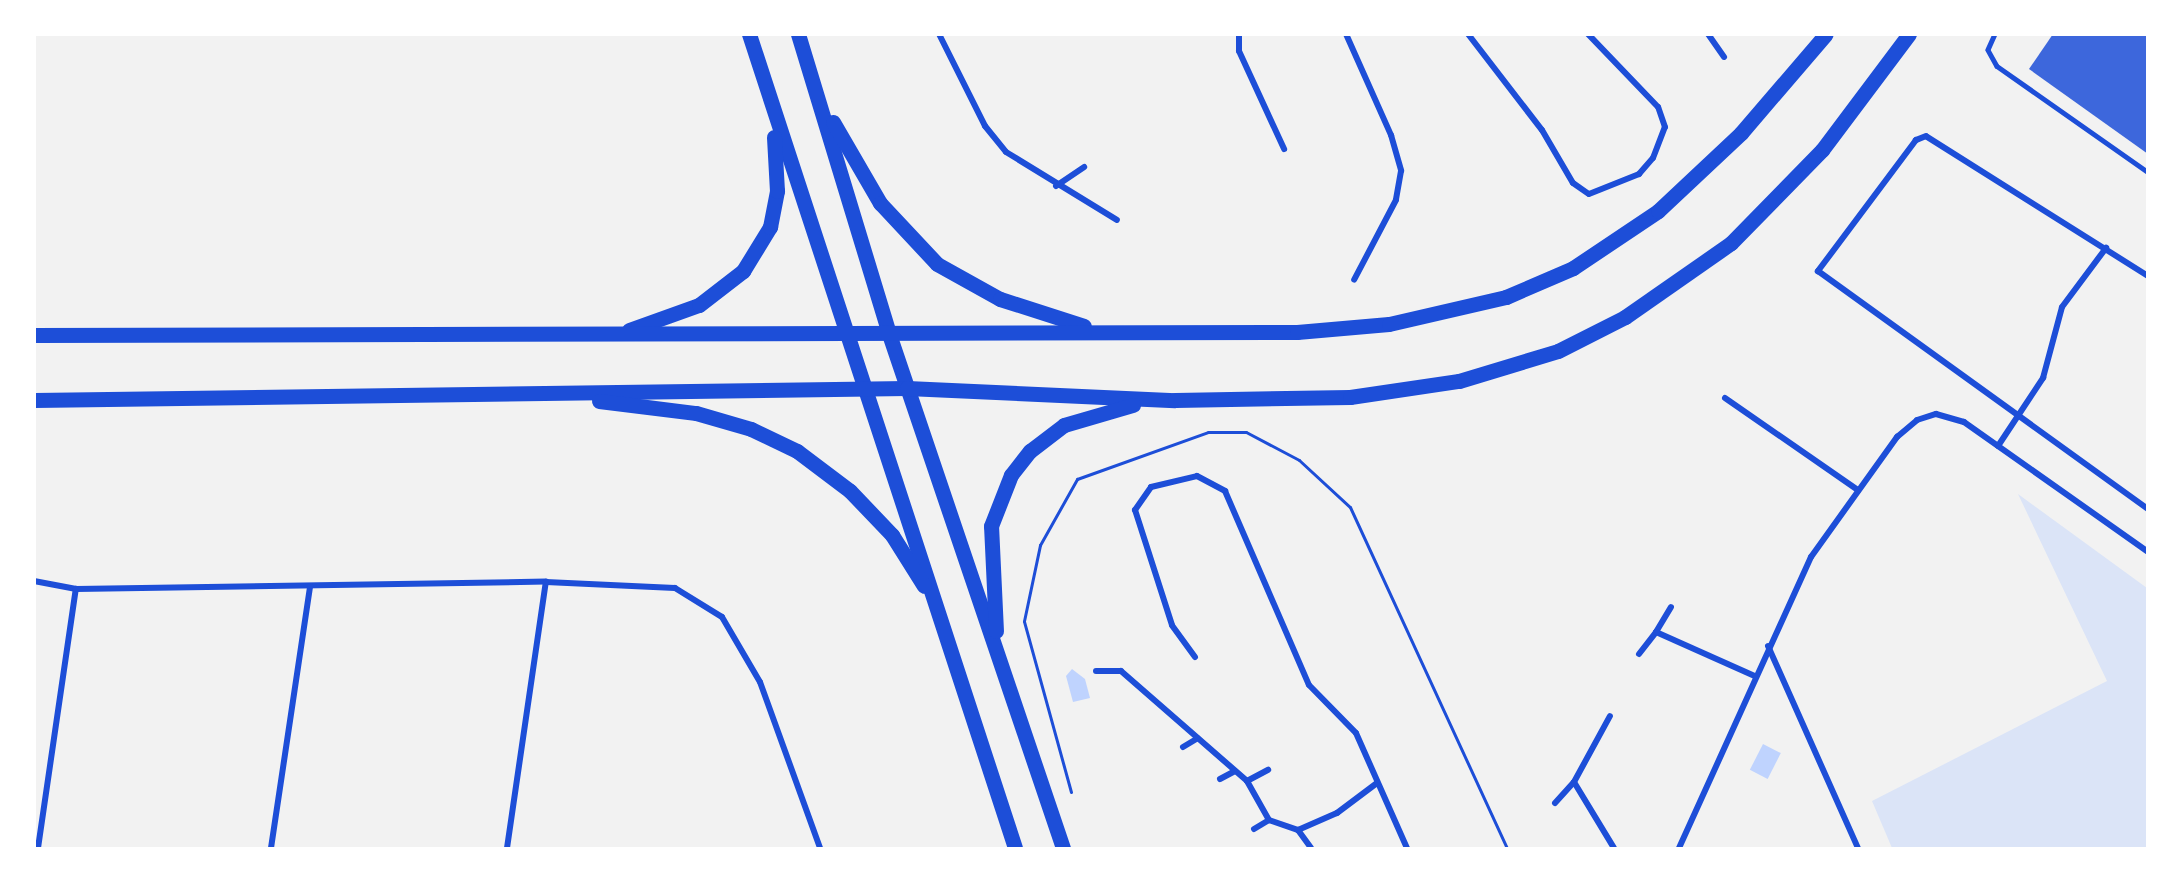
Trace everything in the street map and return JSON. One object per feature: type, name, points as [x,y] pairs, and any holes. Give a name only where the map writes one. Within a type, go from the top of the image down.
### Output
[{"type":"main road","points":[[749,34],[1015,849]]},
{"type":"main road","points":[[798,34],[889,334],[1063,849]]},
{"type":"main road","points":[[34,336],[1297,332],[1389,324],[1506,297],[1572,268],[1658,211],[1741,133],[1826,34]]},
{"type":"main road","points":[[34,400],[512,393],[864,391],[907,388],[1175,400],[1350,397],[1460,381],[1558,351],[1625,317],[1731,243],[1822,150],[1909,34]]},
{"type":"main road","points":[[614,335],[719,292],[743,271],[764,236],[777,191],[777,155],[765,84]]},
{"type":"main road","points":[[815,85],[880,203],[937,264],[1000,299],[1102,331]]},
{"type":"main road","points":[[512,393],[696,413],[751,429],[798,451],[850,490],[892,535],[936,606]]},
{"type":"main road","points":[[999,657],[991,526],[1011,475],[1030,450],[1064,425],[1108,408],[1175,400]]},
{"type":"street","points":[[939,34],[992,136],[1023,166],[1117,220]]},
{"type":"street","points":[[1239,34],[1239,51],[1284,149]]},
{"type":"street","points":[[1346,34],[1391,135],[1401,171],[1396,200],[1354,280]]},
{"type":"street","points":[[1468,34],[1542,130],[1574,183],[1589,194],[1639,174],[1653,158],[1665,126],[1658,107],[1588,34]]},
{"type":"street","points":[[1708,34],[1724,57]]},
{"type":"street","points":[[2148,276],[1926,136],[1916,140],[1821,267],[1820,277],[2017,414],[2148,509]]},
{"type":"street","points":[[1056,186],[1084,167]]},
{"type":"street","points":[[1998,446],[2017,414],[2043,378],[2062,307],[2106,248]]},
{"type":"street","points":[[1725,398],[1858,490]]},
{"type":"street","points":[[1679,849],[1768,646],[1811,557],[1903,430],[1924,417],[1964,422],[2148,552]]},
{"type":"street","points":[[1195,657],[1172,625],[1135,510],[1151,487],[1197,476],[1225,491],[1309,685],[1356,733],[1407,849]]},
{"type":"street","points":[[34,580],[76,589],[546,582],[675,588],[722,617],[768,697],[820,849]]},
{"type":"street","points":[[507,849],[546,582]]},
{"type":"street","points":[[271,849],[310,586]]},
{"type":"street","points":[[38,849],[76,589]]},
{"type":"street","points":[[1639,654],[1671,607]]},
{"type":"street","points":[[1656,632],[1755,676]]},
{"type":"street","points":[[1768,646],[1858,849]]},
{"type":"street","points":[[1096,671],[1121,671],[1247,781],[1269,820],[1298,830],[1311,849]]},
{"type":"street","points":[[1555,803],[1574,782],[1610,716]]},
{"type":"street","points":[[1183,747],[1198,738]]},
{"type":"street","points":[[1247,781],[1268,770]]},
{"type":"street","points":[[1220,779],[1235,771]]},
{"type":"street","points":[[1574,782],[1614,849]]},
{"type":"street","points":[[1298,830],[1337,813],[1377,783]]},
{"type":"street","points":[[1254,829],[1269,820]]},
{"type":"lane","points":[[1995,34],[1988,51],[1997,66],[2148,172]]},
{"type":"path","points":[[1071,792],[1024,621],[1040,545],[1077,479],[1208,432],[1246,432],[1299,460],[1350,507],[1507,849]]},
{"type":"shaded area","points":[[2018,494],[2147,588],[2147,848],[1892,848],[1872,801],[2107,681]]},
{"type":"water","points":[[1072,669],[1085,679],[1090,698],[1073,702],[1066,676]]},
{"type":"water","points":[[1763,744],[1781,753],[1768,779],[1750,770]]},
{"type":"building","points":[[2053,34],[2148,34],[2148,154],[2029,69]]}]
